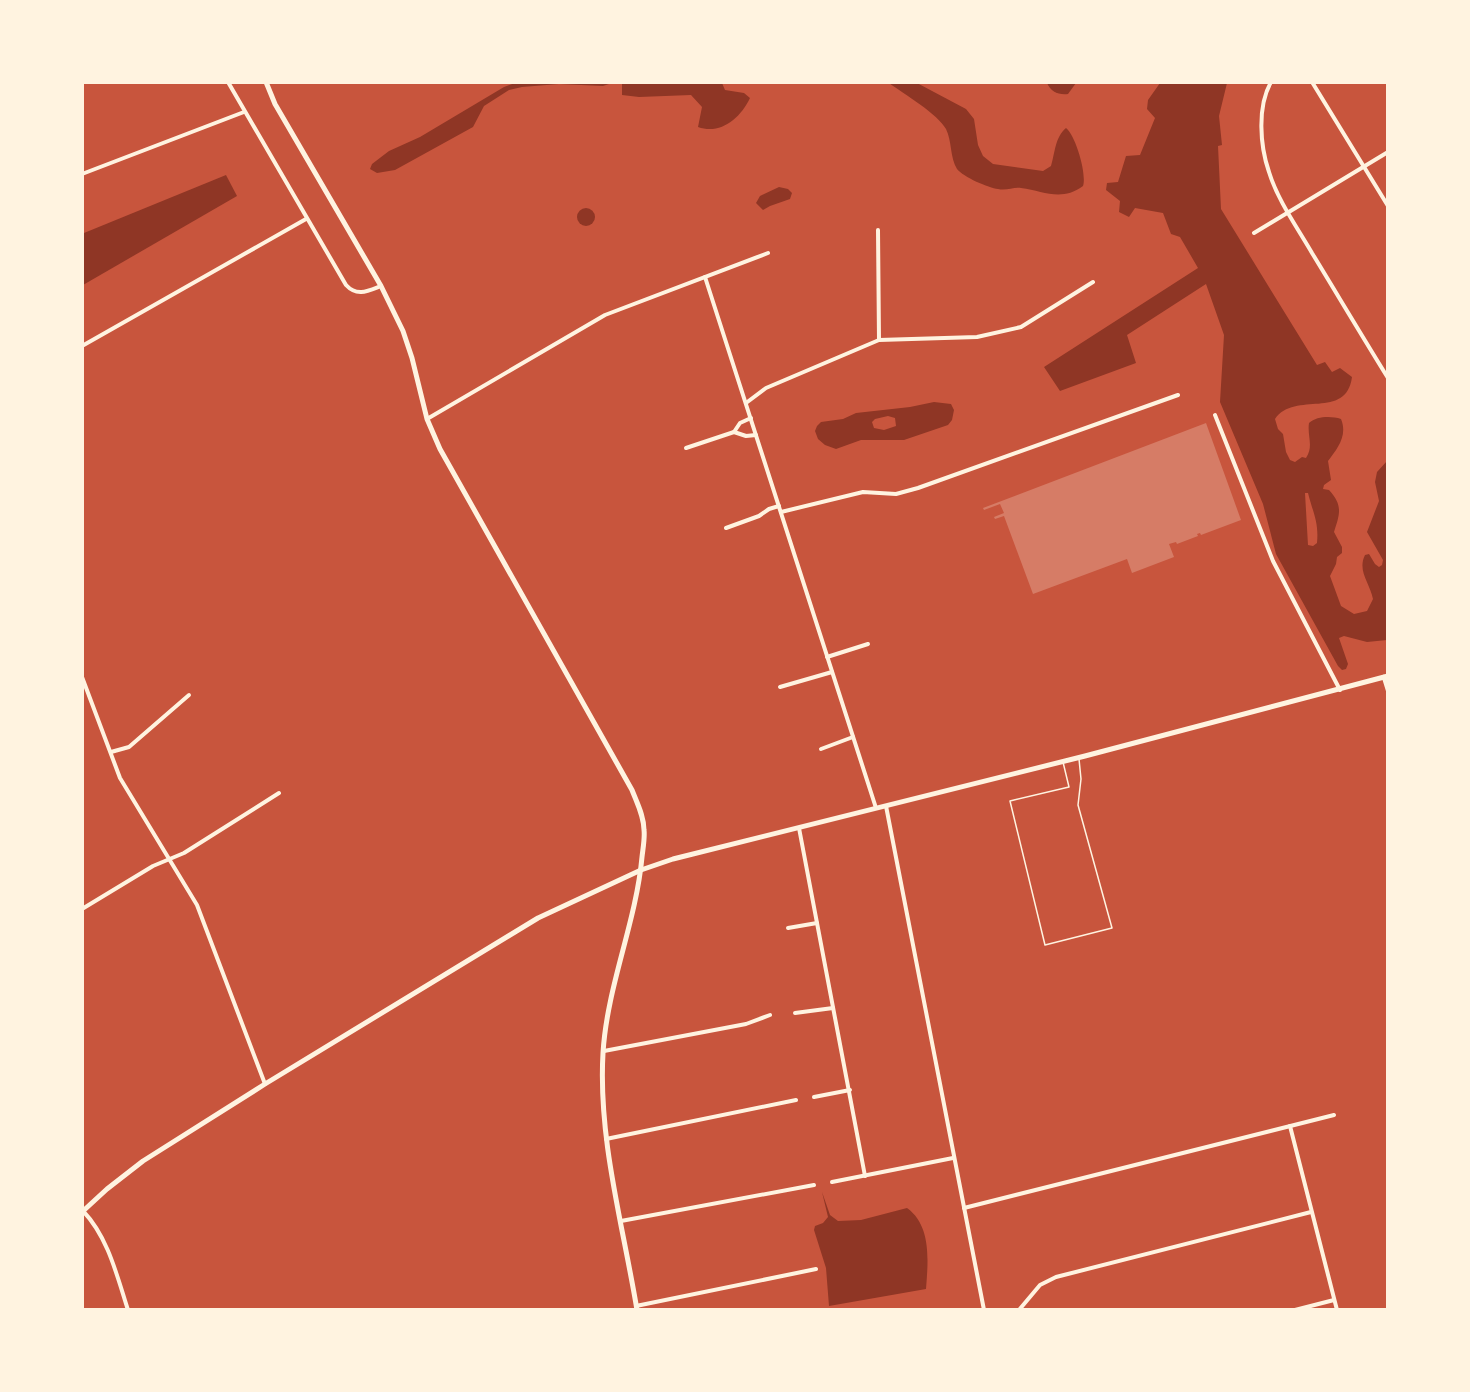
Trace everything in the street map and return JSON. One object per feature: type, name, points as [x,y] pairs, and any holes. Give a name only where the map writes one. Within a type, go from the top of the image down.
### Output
[{"type":"main road","points":[[266,82],[275,104],[381,286],[403,332],[412,358],[427,420],[440,449],[632,790],[640,810],[644,829],[639,884],[609,1009],[603,1051],[602,1096],[606,1139],[637,1308]]},
{"type":"main road","points":[[83,1211],[143,1161],[265,1084],[538,918],[640,870],[673,859],[1063,762],[1386,677]]},
{"type":"street","points":[[228,82],[346,285],[352,291],[361,293],[381,286]]},
{"type":"street","points":[[1271,82],[1263,112],[1265,158],[1271,180],[1388,378]]},
{"type":"street","points":[[1311,82],[1388,206]]},
{"type":"street","points":[[82,174],[244,112]]},
{"type":"street","points":[[1254,233],[1388,152]]},
{"type":"street","points":[[82,346],[306,219]]},
{"type":"street","points":[[878,230],[879,340]]},
{"type":"street","points":[[427,420],[605,315],[768,253]]},
{"type":"street","points":[[705,277],[876,809]]},
{"type":"street","points":[[746,403],[766,388],[879,340],[977,337],[1021,327],[1093,282]]},
{"type":"street","points":[[781,512],[863,492],[896,494],[918,488],[1178,395]]},
{"type":"street","points":[[1215,414],[1273,561],[1340,690]]},
{"type":"street","points":[[734,432],[740,423],[751,418]]},
{"type":"street","points":[[686,448],[734,432],[746,436],[756,435]]},
{"type":"street","points":[[726,528],[779,506]]},
{"type":"street","points":[[827,657],[868,644]]},
{"type":"street","points":[[780,687],[832,672]]},
{"type":"street","points":[[82,677],[120,778],[197,905],[265,1084]]},
{"type":"street","points":[[1386,677],[1388,690]]},
{"type":"street","points":[[111,752],[129,747],[189,695]]},
{"type":"street","points":[[821,749],[853,737]]},
{"type":"street","points":[[82,909],[153,866],[184,853],[279,794]]},
{"type":"street","points":[[886,806],[984,1310]]},
{"type":"street","points":[[799,828],[865,1176]]},
{"type":"street","points":[[788,928],[817,923]]},
{"type":"street","points":[[795,1013],[834,1008]]},
{"type":"street","points":[[603,1051],[746,1024],[770,1015]]},
{"type":"street","points":[[814,1097],[850,1090]]},
{"type":"street","points":[[606,1139],[796,1100]]},
{"type":"street","points":[[964,1208],[1334,1115]]},
{"type":"street","points":[[1290,1126],[1336,1310]]},
{"type":"street","points":[[832,1182],[953,1158]]},
{"type":"street","points":[[621,1221],[814,1185]]},
{"type":"street","points":[[83,1211],[94,1222],[108,1251],[128,1310]]},
{"type":"street","points":[[1019,1310],[1040,1285],[1056,1277],[1311,1212]]},
{"type":"street","points":[[637,1308],[816,1269]]},
{"type":"street","points":[[1295,1310],[1334,1300]]},
{"type":"lane","points":[[1063,762],[1069,787],[1010,801],[1046,945],[1112,928],[1078,805],[1081,779],[1078,758]]},
{"type":"shaded area","points":[[607,82],[609,84],[603,86],[559,84],[509,90],[484,106],[473,127],[395,170],[377,173],[370,169],[372,164],[389,151],[420,137],[504,87],[515,83]]},
{"type":"shaded area","points":[[1047,82],[1076,83],[1068,94],[1064,94],[1053,91]]},
{"type":"shaded area","points":[[622,83],[722,83],[725,90],[744,93],[750,98],[735,119],[721,127],[706,129],[698,127],[702,107],[691,95],[639,97],[622,95]]},
{"type":"shaded area","points":[[889,83],[917,83],[966,109],[974,119],[978,145],[983,156],[993,164],[1043,171],[1051,166],[1057,141],[1066,128],[1080,156],[1083,186],[1075,191],[1052,194],[1021,188],[998,189],[970,179],[957,169],[948,134],[942,123]]},
{"type":"shaded area","points":[[1160,83],[1227,83],[1219,116],[1222,145],[1218,146],[1221,209],[1317,365],[1325,362],[1332,372],[1340,368],[1352,377],[1348,390],[1340,398],[1330,402],[1295,406],[1284,411],[1275,419],[1278,429],[1283,434],[1286,452],[1290,460],[1295,462],[1302,457],[1306,458],[1308,454],[1309,423],[1324,417],[1341,419],[1342,437],[1328,461],[1331,480],[1324,485],[1323,489],[1329,490],[1337,500],[1339,515],[1334,532],[1342,547],[1342,553],[1337,557],[1330,576],[1341,606],[1354,614],[1367,611],[1373,599],[1363,572],[1365,555],[1369,554],[1379,567],[1382,565],[1383,560],[1367,532],[1379,501],[1375,482],[1377,472],[1387,461],[1387,640],[1367,642],[1344,636],[1339,638],[1348,664],[1346,669],[1342,670],[1338,666],[1276,554],[1263,504],[1220,402],[1224,335],[1206,284],[1127,335],[1136,363],[1060,391],[1044,367],[1198,268],[1180,237],[1171,234],[1163,213],[1135,208],[1129,217],[1119,212],[1120,201],[1106,190],[1107,183],[1118,182],[1126,156],[1140,155],[1155,118],[1147,109],[1148,100]],"holes":[[[1305,493],[1308,493],[1317,529],[1317,543],[1313,546],[1308,545]]]},
{"type":"shaded area","points":[[226,175],[237,196],[83,285],[82,239],[84,233]]},
{"type":"shaded area","points":[[779,187],[788,189],[792,193],[790,199],[763,210],[756,203],[760,196]]},
{"type":"shaded area","points":[[586,208],[592,211],[595,217],[592,223],[586,226],[580,223],[577,217],[580,211]]},
{"type":"shaded area","points":[[934,402],[951,404],[954,410],[952,420],[948,425],[904,440],[861,440],[836,449],[825,445],[818,439],[815,431],[821,422],[843,419],[856,413]],"holes":[[[888,416],[895,418],[896,426],[884,430],[874,428],[872,422]]]},
{"type":"shaded area","points":[[822,1192],[830,1215],[838,1221],[861,1220],[907,1208],[921,1224],[925,1234],[926,1289],[829,1306],[826,1268],[814,1230],[815,1226],[823,1223],[828,1217]]},
{"type":"building","points":[[1206,423],[1241,520],[1201,535],[1197,534],[1198,536],[1177,544],[1176,542],[1169,544],[1174,557],[1132,573],[1127,559],[1033,594],[1004,516],[995,519],[994,517],[1004,513],[1000,504],[984,510],[983,508]]}]
